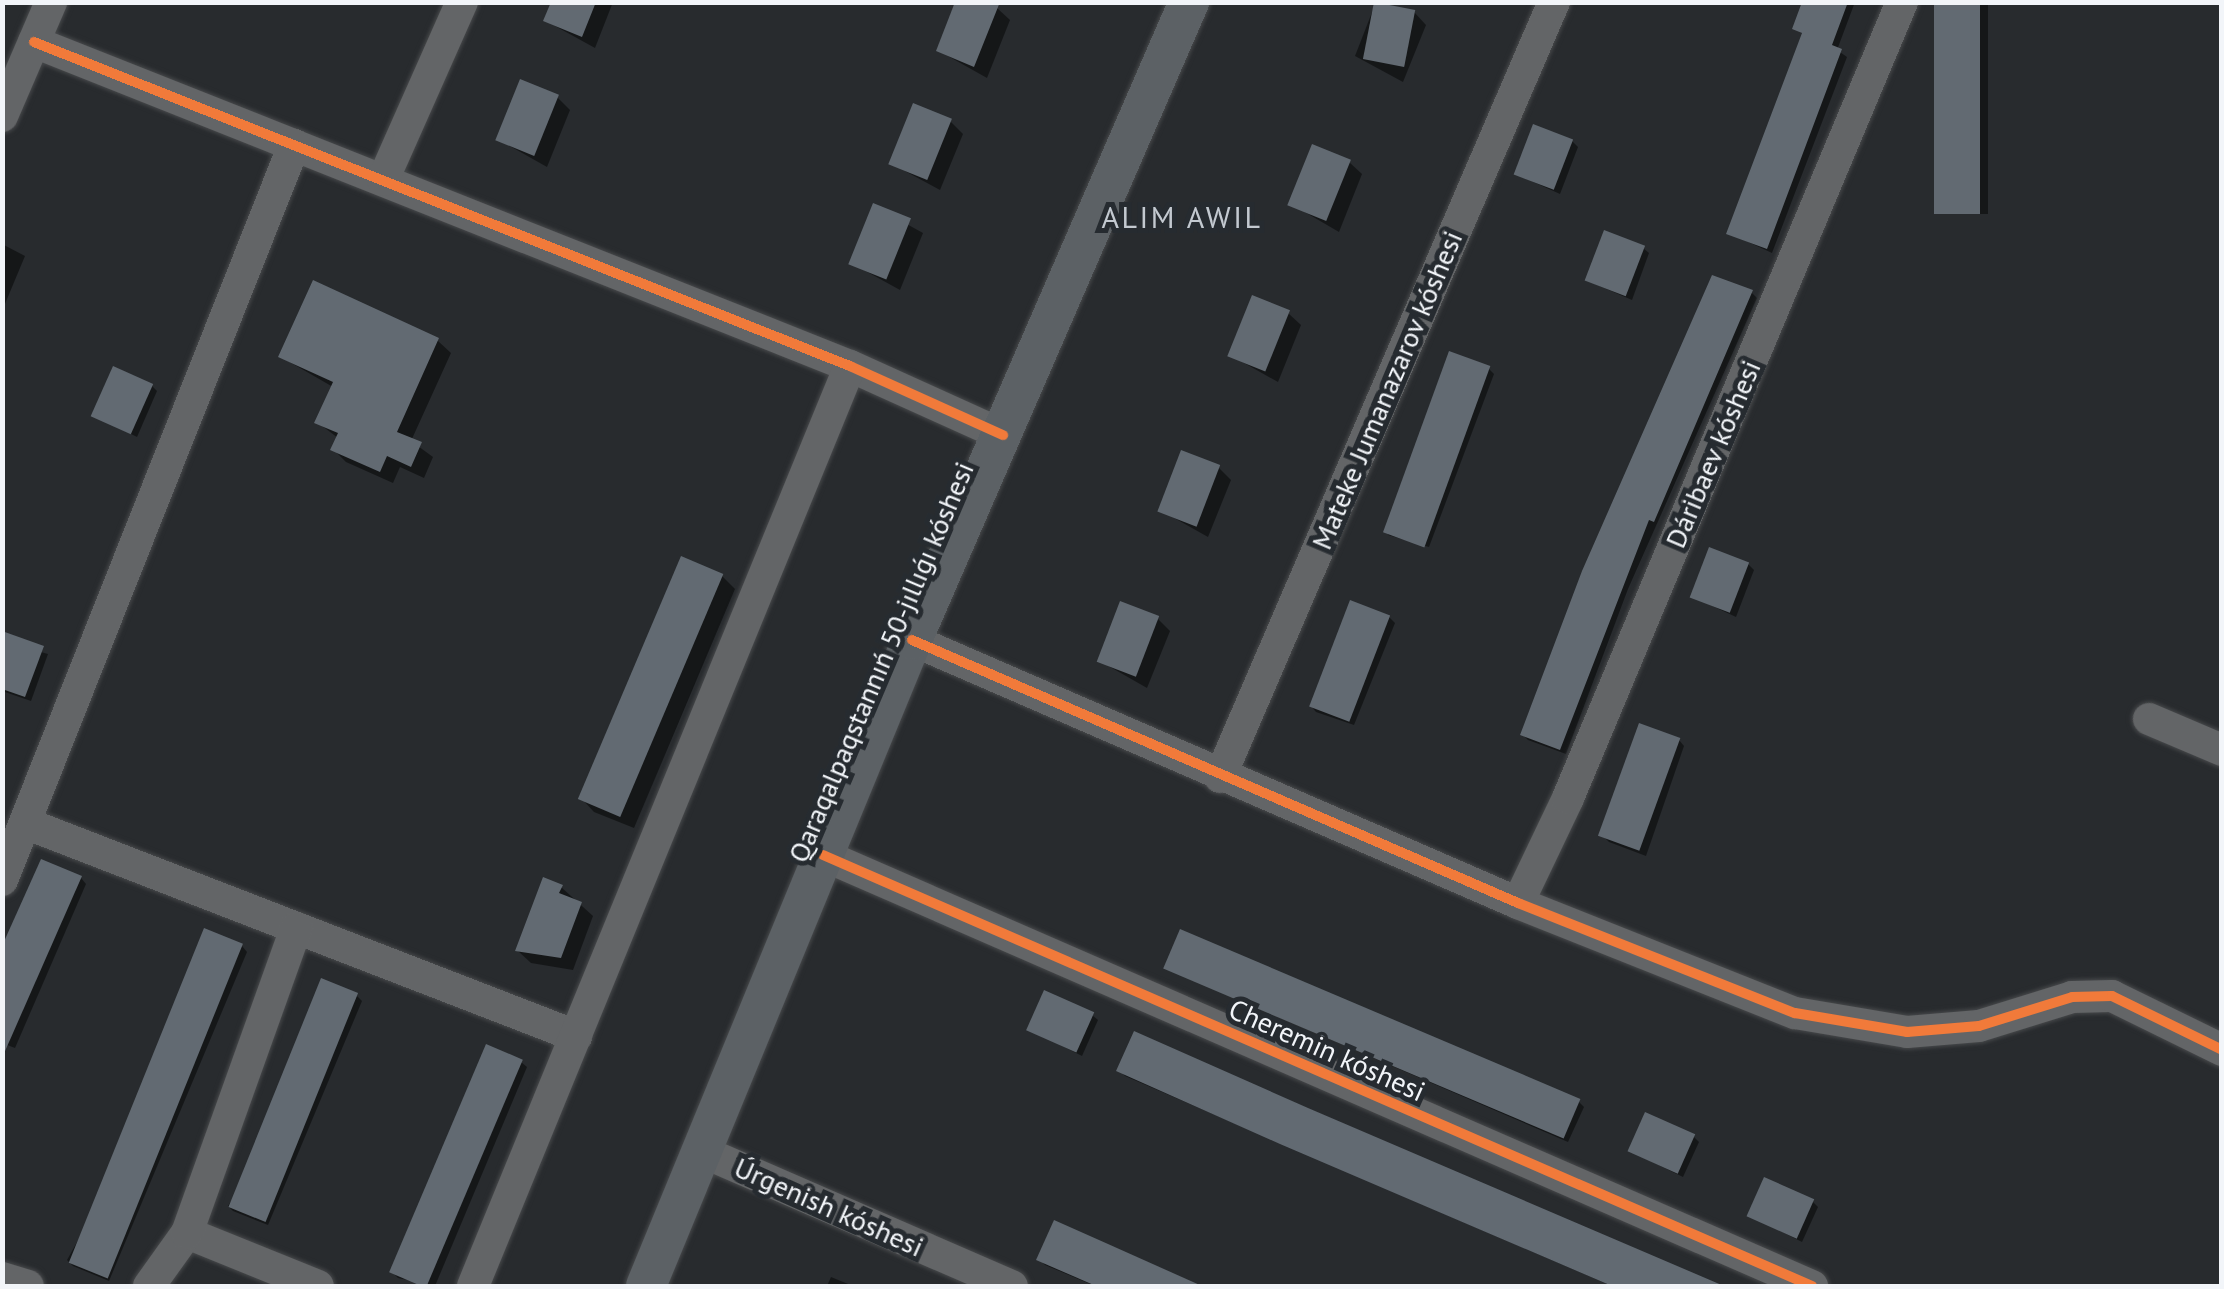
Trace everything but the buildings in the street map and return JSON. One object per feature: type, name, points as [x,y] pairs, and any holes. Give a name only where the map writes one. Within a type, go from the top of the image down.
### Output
[{"type":"main road","name":"Qaraqalpaqstannıń 50-jıllıǵı kóshesi","points":[[646,1286],[912,640],[1190,2]]},
{"type":"street","points":[[2,116],[51,2]]},
{"type":"street","points":[[383,180],[462,2]]},
{"type":"street","name":"Mateke Jumanazarov kóshesi","points":[[1220,777],[1554,2]]},
{"type":"street","name":"Dáribaev kóshesi","points":[[1518,902],[1568,798],[1902,2]]},
{"type":"street","points":[[34,42],[850,366],[1002,435]]},
{"type":"street","points":[[2,880],[294,144]]},
{"type":"street","points":[[473,1286],[850,366]]},
{"type":"street","points":[[912,640],[1220,777],[1796,1013],[1908,1032],[1979,1026],[2072,997],[2112,996],[2222,1050]]},
{"type":"street","points":[[2149,719],[2222,750]]},
{"type":"street","points":[[25,823],[576,1036]]},
{"type":"street","name":"Cheremin kóshesi","points":[[823,854],[1812,1286]]},
{"type":"street","points":[[149,1286],[187,1233],[296,928]]},
{"type":"street","name":"Úrgenish kóshesi","points":[[701,1151],[1012,1286]]},
{"type":"street","points":[[187,1233],[318,1286]]},
{"type":"street","points":[[2,1278],[28,1286]]},
{"type":"cycle path","points":[[34,42],[850,366],[1003,435]]},
{"type":"cycle path","points":[[912,640],[1518,903],[1795,1013],[1907,1032],[1979,1026],[2072,997],[2112,996],[2222,1050]]},
{"type":"cycle path","points":[[823,855],[1812,1286]]},
{"type":"district","name":"ALIM AWIL","points":[[1182,217]]}]
